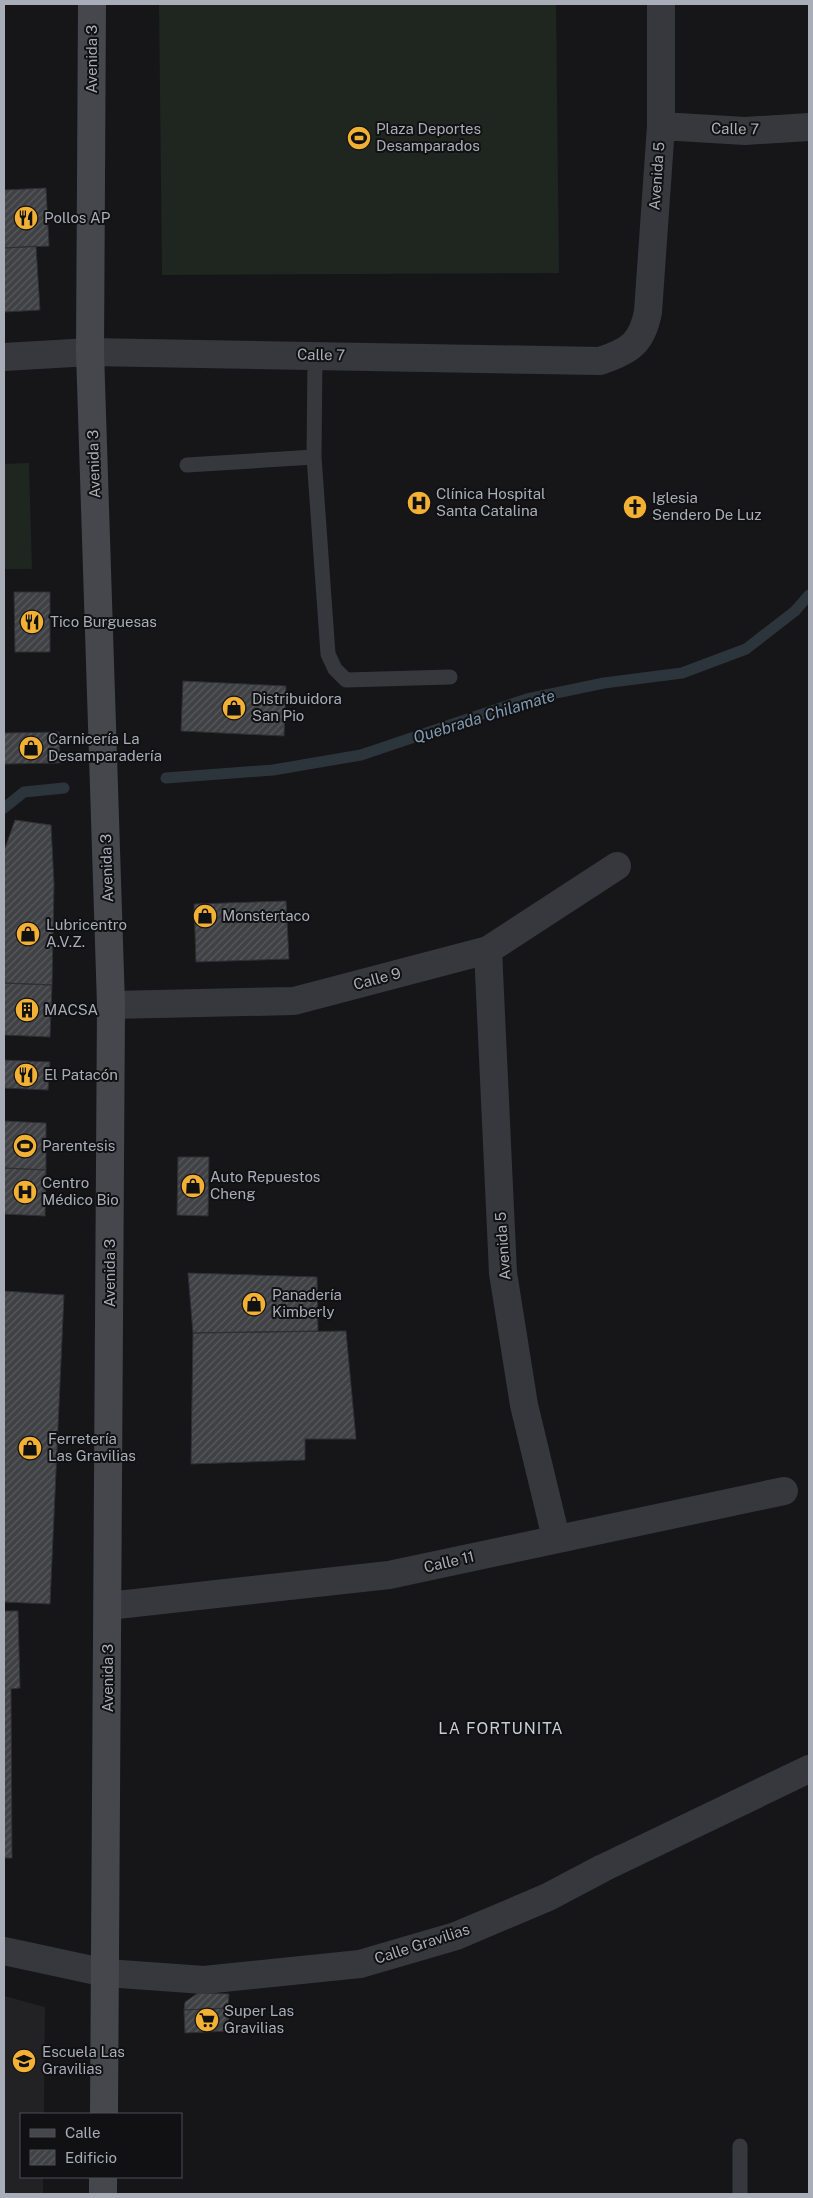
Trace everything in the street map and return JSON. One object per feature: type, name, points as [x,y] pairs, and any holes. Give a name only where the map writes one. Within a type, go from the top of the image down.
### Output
[{"type":"street","name":"Avenida 3","points":[[92,4],[90,352],[111,1006],[104,2113]]},
{"type":"street","name":"Avenida 5","points":[[634,345],[644,329],[648,312],[661,126],[661,4]]},
{"type":"street","name":"Calle 7","points":[[661,126],[745,131],[809,127]]},
{"type":"street","name":"Calle 7","points":[[4,357],[90,352],[600,360],[619,355],[634,345]]},
{"type":"street","name":"Calle 9","points":[[111,1006],[294,1001],[488,950],[617,866]]},
{"type":"street","name":"Avenida 5","points":[[488,950],[503,1273],[524,1405],[556,1538]]},
{"type":"street","name":"Calle 11","points":[[108,1606],[389,1575],[784,1490]]},
{"type":"street","name":"Calle Gravilias","points":[[4,1951],[106,1973],[204,1980],[360,1964],[456,1936],[548,1898],[603,1868],[809,1769]]},
{"type":"street","points":[[103,2178],[103,2194]]},
{"type":"lane","points":[[315,355],[314,457],[328,654],[335,669],[346,680],[450,677]]},
{"type":"lane","points":[[187,465],[314,457]]},
{"type":"lane","points":[[740,2146],[740,2194]]},
{"type":"shaded area","name":"Plaza Deportes Desamparados","points":[[159,4],[556,4],[559,273],[162,275]]},
{"type":"shaded area","points":[[29,463],[32,569],[4,569],[4,464]]},
{"type":"shaded area","name":"Escuela Las Gravilias","points":[[4,1996],[45,2007],[44,2113],[20,2113],[20,2178],[43,2178],[43,2194],[4,2194]]},
{"type":"building","name":"Pollos AP","points":[[46,188],[49,246],[4,248],[4,190]]},
{"type":"building","points":[[36,246],[40,310],[4,312],[4,248]]},
{"type":"building","name":"Tico Burguesas","points":[[14,592],[50,592],[50,652],[15,652]]},
{"type":"building","name":"Distribuidora San Pio","points":[[183,681],[286,686],[284,736],[181,731]]},
{"type":"building","name":"Carnicería La Desamparadería","points":[[59,732],[60,763],[4,764],[4,733]]},
{"type":"building","name":"Lubricentro A.V.Z.","points":[[15,820],[51,825],[54,884],[52,985],[4,983],[4,851]]},
{"type":"building","points":[[286,901],[289,959],[196,962],[194,904]]},
{"type":"building","name":"MACSA","points":[[4,983],[52,985],[50,1037],[4,1035]]},
{"type":"building","name":"El Patacón","points":[[4,1060],[50,1062],[48,1090],[4,1088]]},
{"type":"building","name":"Parentesis","points":[[4,1121],[46,1123],[46,1170],[4,1168]]},
{"type":"building","name":"Auto Repuestos Cheng","points":[[178,1157],[209,1157],[208,1216],[177,1215]]},
{"type":"building","name":"Centro Médico Bio","points":[[4,1168],[46,1170],[45,1216],[4,1214]]},
{"type":"building","name":"Panadería Kimberly","points":[[188,1273],[317,1277],[318,1331],[193,1333]]},
{"type":"building","name":"Ferretería Las Gravilias","points":[[4,1291],[64,1295],[50,1604],[4,1602]]},
{"type":"building","points":[[346,1331],[356,1439],[305,1439],[305,1460],[191,1464],[193,1333]]},
{"type":"building","points":[[4,1611],[18,1611],[20,1688],[11,1689],[12,1858],[4,1858]]},
{"type":"building","points":[[198,1993],[229,1994],[228,2008],[184,2010],[185,2002]]},
{"type":"building","name":"Super Las Gravilias","points":[[228,2008],[229,2031],[185,2033],[184,2010]]},
{"type":"waterway","name":"Quebrada Chilamate","points":[[166,778],[273,770],[361,755],[527,699],[604,683],[682,673],[746,649],[795,611],[809,595]]},
{"type":"waterway","name":"Quebrada Chilamate","points":[[4,808],[24,792],[64,788]]},
{"type":"place","name":"Plaza Deportes Desamparados","points":[[359,138]]},
{"type":"place","name":"Pollos AP","points":[[26,218]]},
{"type":"place","name":"Clínica Hospital Santa Catalina","points":[[419,503]]},
{"type":"place","name":"Iglesia Sendero De Luz","points":[[635,507]]},
{"type":"place","name":"Tico Burguesas","points":[[32,622]]},
{"type":"place","name":"Distribuidora San Pio","points":[[234,708]]},
{"type":"place","name":"Carnicería La Desamparadería","points":[[31,748]]},
{"type":"place","name":"Monstertaco","points":[[205,916]]},
{"type":"place","name":"Lubricentro A.V.Z.","points":[[28,934]]},
{"type":"place","name":"MACSA","points":[[27,1010]]},
{"type":"place","name":"El Patacón","points":[[26,1075]]},
{"type":"place","name":"Parentesis","points":[[25,1146]]},
{"type":"place","name":"Auto Repuestos Cheng","points":[[193,1186]]},
{"type":"place","name":"Centro Médico Bio","points":[[25,1192]]},
{"type":"place","name":"Panadería Kimberly","points":[[254,1304]]},
{"type":"place","name":"Ferretería Las Gravilias","points":[[30,1448]]},
{"type":"place","name":"Super Las Gravilias","points":[[207,2020]]},
{"type":"place","name":"Escuela Las Gravilias","points":[[24,2061]]},
{"type":"district","name":"LA FORTUNITA","points":[[501,1728]]}]
